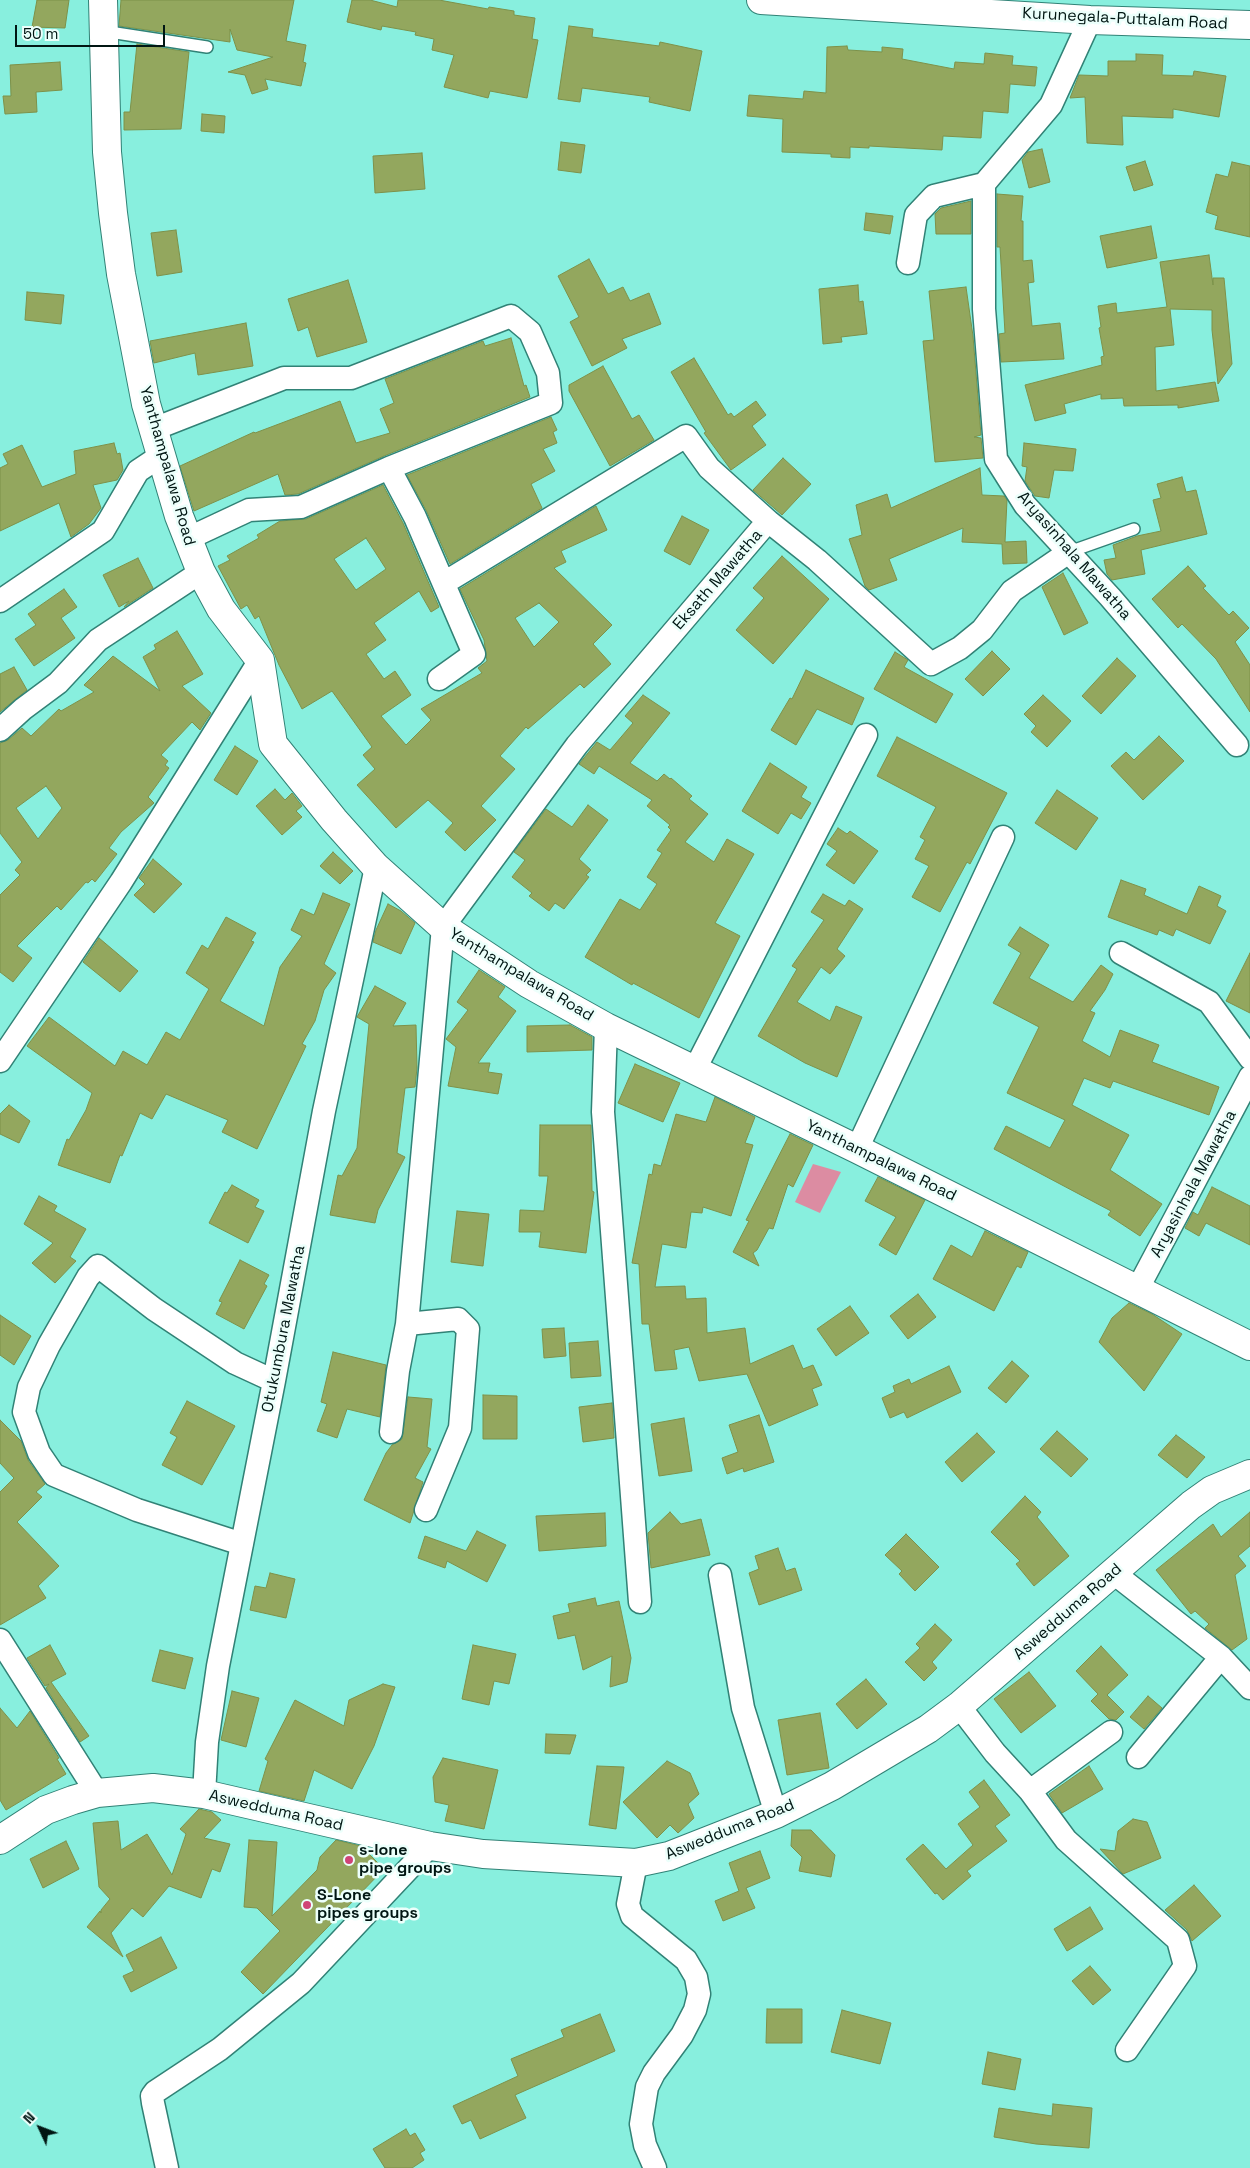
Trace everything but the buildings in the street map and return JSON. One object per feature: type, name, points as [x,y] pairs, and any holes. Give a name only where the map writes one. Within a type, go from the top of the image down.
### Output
[{"type":"main road","name":"Yanthampalawa Road","points":[[103,0],[107,152],[120,265],[146,404],[187,539],[201,572],[221,609],[260,660],[273,744],[334,820],[376,867],[443,928],[530,984],[606,1027],[857,1149],[1250,1346]]},
{"type":"main road","name":"Kurunegala-Puttalam Road","points":[[768,0],[993,6],[1090,20],[1250,25]]},
{"type":"main road","name":"Aswedduma Road","points":[[0,1840],[46,1810],[97,1793],[152,1788],[204,1794],[430,1846],[483,1854],[636,1863],[670,1856],[776,1814],[832,1786],[928,1729],[959,1706],[1191,1505],[1212,1490],[1250,1474]]},
{"type":"street","points":[[908,263],[916,215],[934,196],[984,184],[1051,105],[1090,20]]},
{"type":"street","name":"Aryasinhala Mawatha","points":[[984,184],[984,309],[996,459],[1025,505],[1069,552],[1237,745]]},
{"type":"street","points":[[154,429],[284,378],[351,378],[511,316],[530,332],[548,373],[551,403],[389,468],[302,507],[249,510],[187,539]]},
{"type":"street","points":[[444,583],[686,436],[709,468],[768,521]]},
{"type":"street","points":[[0,600],[103,531],[138,471],[162,455]]},
{"type":"street","points":[[389,468],[415,517],[474,654],[439,679]]},
{"type":"street","name":"Eksath Mawatha","points":[[443,928],[576,745],[768,521],[816,560],[931,664],[960,648],[982,630],[1012,591],[1069,552]]},
{"type":"street","points":[[0,730],[23,709],[58,683],[98,640],[201,572]]},
{"type":"street","points":[[0,1061],[121,882],[260,660]]},
{"type":"street","points":[[694,1069],[866,735]]},
{"type":"street","points":[[857,1149],[1003,837]]},
{"type":"street","name":"Otukumbura Mawatha","points":[[204,1794],[207,1742],[218,1666],[324,1112],[376,867]]},
{"type":"street","points":[[390,1432],[398,1371],[407,1324],[443,928]]},
{"type":"street","points":[[1121,953],[1208,1002],[1250,1058]]},
{"type":"street","points":[[606,1027],[603,1112],[640,1602]]},
{"type":"street","name":"Aryasinhala Mawatha","points":[[1137,1290],[1250,1077]]},
{"type":"street","points":[[242,1544],[137,1510],[54,1475],[39,1453],[24,1412],[29,1387],[49,1345],[88,1277],[98,1266],[154,1309],[235,1363],[274,1381]]},
{"type":"street","points":[[407,1324],[458,1319],[468,1329],[460,1428],[426,1510]]},
{"type":"street","points":[[720,1575],[743,1708],[776,1814]]},
{"type":"street","points":[[1112,1575],[1120,1578],[1221,1657],[1250,1688]]},
{"type":"street","points":[[0,1640],[97,1793]]},
{"type":"street","points":[[1138,1757],[1221,1657]]},
{"type":"street","points":[[959,1706],[995,1753],[1030,1791],[1066,1840],[1178,1940],[1185,1966],[1127,2050]]},
{"type":"street","points":[[1030,1791],[1111,1732]]},
{"type":"street","points":[[167,2168],[153,2103],[152,2096],[155,2092],[220,2049],[301,1983],[430,1846]]},
{"type":"street","points":[[636,1863],[628,1904],[632,1916],[686,1960],[696,1977],[700,1994],[695,2010],[682,2035],[654,2073],[647,2088],[641,2124],[645,2145],[655,2168]]},
{"type":"lane","points":[[104,31],[207,47]]},
{"type":"lane","points":[[1069,552],[1134,529]]},
{"type":"shaded area","points":[[813,1164],[841,1172],[820,1213],[795,1202]]},
{"type":"place","name":"s-lone pipe groups","points":[[349,1860]]},
{"type":"place","name":"S-Lone pipes groups","points":[[307,1905]]}]
